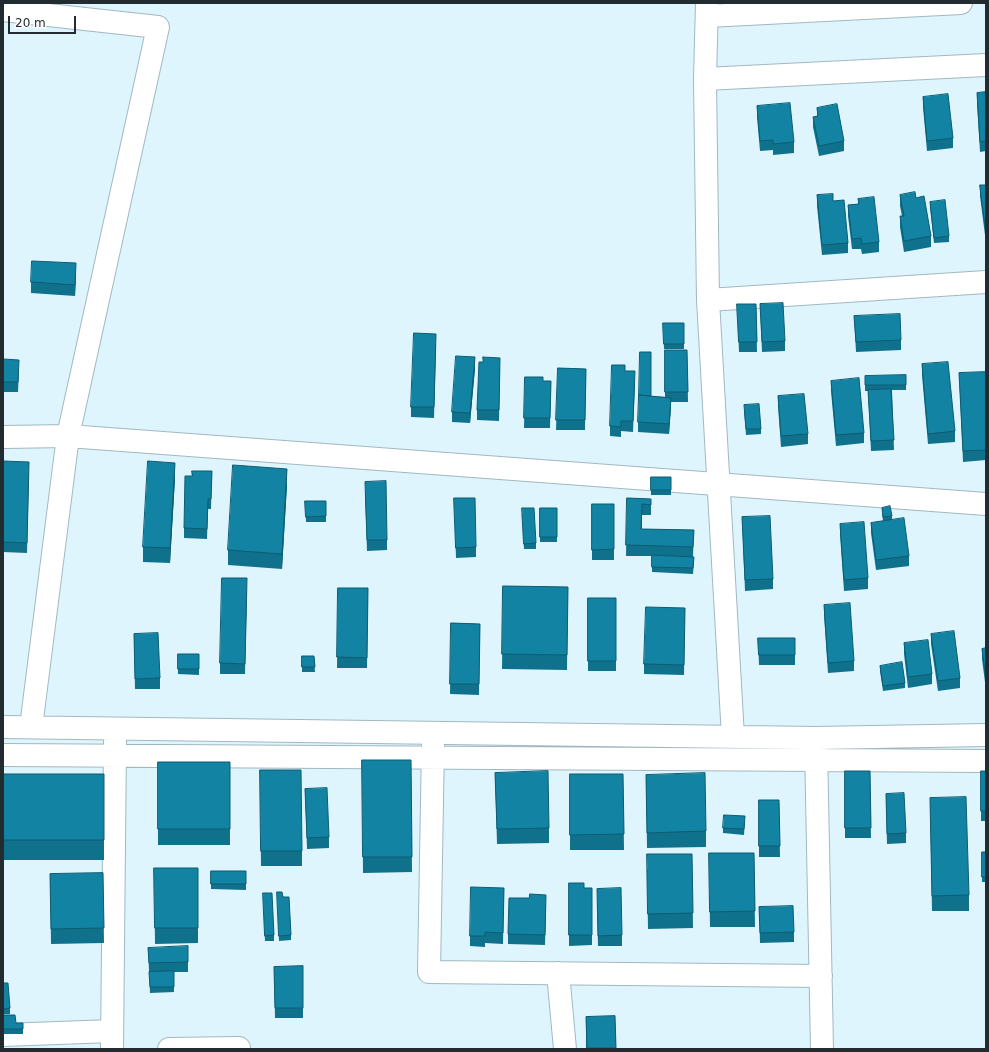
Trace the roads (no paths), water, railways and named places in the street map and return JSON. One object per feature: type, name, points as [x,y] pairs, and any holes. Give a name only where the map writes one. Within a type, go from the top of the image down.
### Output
[{"type":"street","points":[[733,737],[708,300],[705,79],[707,10],[961,3]]},
{"type":"street","points":[[3,10],[158,27],[68,436],[31,728]]},
{"type":"street","points":[[705,79],[986,65]]},
{"type":"street","points":[[708,300],[986,282]]},
{"type":"street","points":[[3,437],[68,436],[986,504]]},
{"type":"street","points":[[3,727],[816,738],[986,734]]},
{"type":"street","points":[[3,1035],[112,1040],[115,728]]},
{"type":"street","points":[[434,733],[429,972],[820,976]]},
{"type":"street","points":[[816,738],[822,1049]]},
{"type":"street","points":[[3,755],[986,761]]},
{"type":"street","points":[[558,973],[565,1049]]},
{"type":"street","points":[[169,1049],[239,1048]]}]
